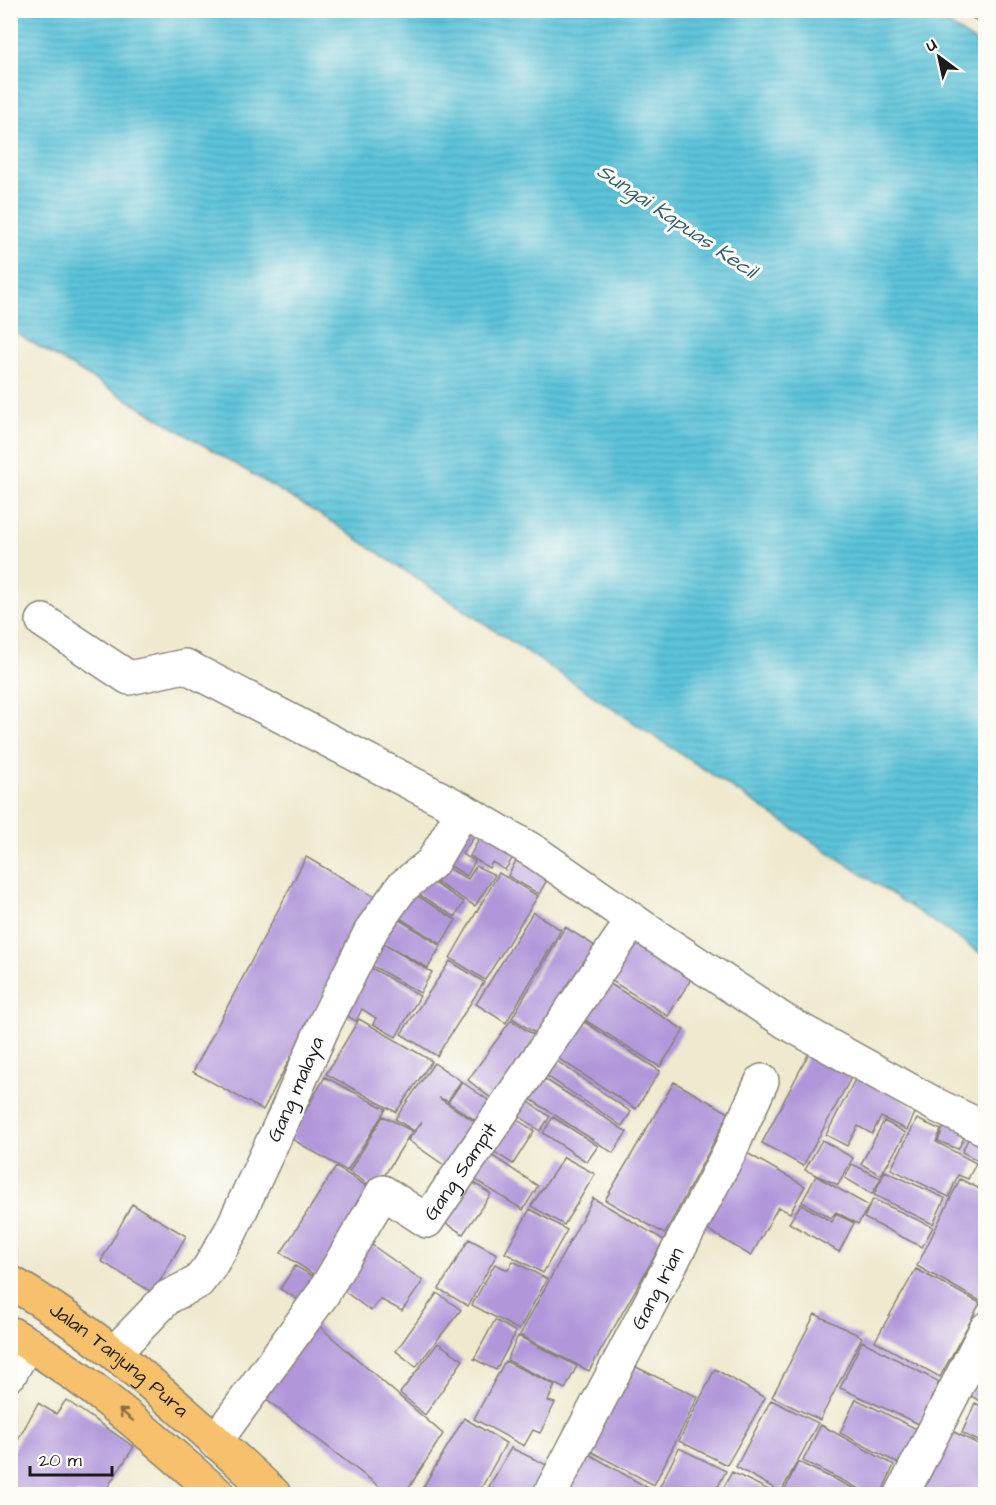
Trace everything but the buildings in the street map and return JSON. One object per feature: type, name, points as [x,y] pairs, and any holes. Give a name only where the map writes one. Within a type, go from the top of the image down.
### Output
[{"type":"highway","name":"Jalan Tanjung Pura","points":[[10,1282],[40,1299],[114,1353],[274,1494]]},
{"type":"highway","name":"Jalan Tanjung Pura","points":[[19,1338],[123,1412],[218,1494]]},
{"type":"street","points":[[43,621],[129,678],[185,666],[463,810],[535,852],[786,1022],[938,1106],[986,1129]]},
{"type":"street","name":"Gang malaya","points":[[114,1353],[168,1297],[198,1282],[209,1268],[231,1231],[323,1027],[372,929],[402,887],[432,863],[463,810]]},
{"type":"street","name":"Gang Sampit","points":[[215,1442],[322,1295],[384,1192],[427,1221],[633,920]]},
{"type":"street","name":"Gang Irian","points":[[550,1494],[731,1149],[762,1081]]},
{"type":"street","points":[[902,1494],[986,1329]]},
{"type":"street","points":[[10,1374],[19,1338]]},
{"type":"water","name":"Sungai Kapuas Kecil","points":[[11,10],[927,10],[985,48],[985,956],[324,517],[11,330]]}]
